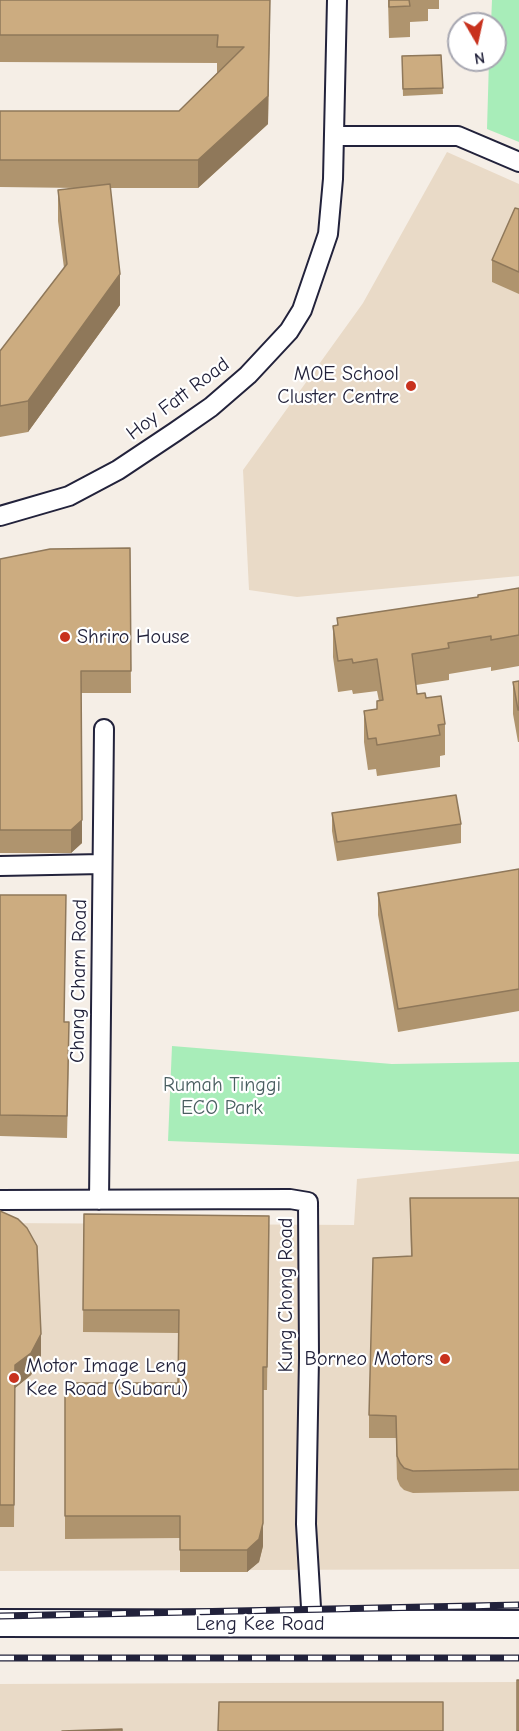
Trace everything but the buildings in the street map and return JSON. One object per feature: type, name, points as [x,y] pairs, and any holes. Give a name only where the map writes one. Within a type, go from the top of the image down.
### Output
[{"type":"street","name":"Hoy Fatt Road","points":[[0,516],[69,496],[140,456],[211,407],[248,375],[289,331],[302,310],[328,234],[333,179],[337,0]]},
{"type":"street","points":[[334,136],[458,136],[519,162]]},
{"type":"street","name":"Chang Charn Road","points":[[99,1200],[104,729]]},
{"type":"street","points":[[0,866],[102,864]]},
{"type":"street","name":"Kung Chong Road","points":[[0,1200],[290,1199],[308,1202],[309,1358],[306,1524],[312,1624]]},
{"type":"street","name":"Leng Kee Road","points":[[0,1623],[519,1624]]},
{"type":"shaded area","name":"MOE School Cluster Centre","points":[[447,152],[519,184],[519,576],[297,597],[249,590],[243,470],[363,303]]},
{"type":"shaded area","points":[[519,1161],[519,1569],[0,1571],[0,1223],[354,1225],[357,1179]]},
{"type":"shaded area","points":[[519,1682],[519,1731],[0,1731],[0,1684]]},
{"type":"green space","points":[[492,0],[519,0],[519,142],[487,129],[489,72],[507,72],[507,12],[492,12]]},
{"type":"green space","name":"Rumah Tinggi ECO Park","points":[[172,1046],[392,1064],[519,1062],[519,1154],[168,1141]]},
{"type":"railway","points":[[0,1616],[519,1605]]},
{"type":"railway","points":[[0,1658],[519,1658]]},
{"type":"place","name":"MOE School Cluster Centre","points":[[411,386]]},
{"type":"place","name":"Shriro House","points":[[65,637]]},
{"type":"place","name":"Borneo Motors","points":[[445,1359]]},
{"type":"place","name":"Motor Image Leng Kee Road (Subaru)","points":[[14,1378]]}]
